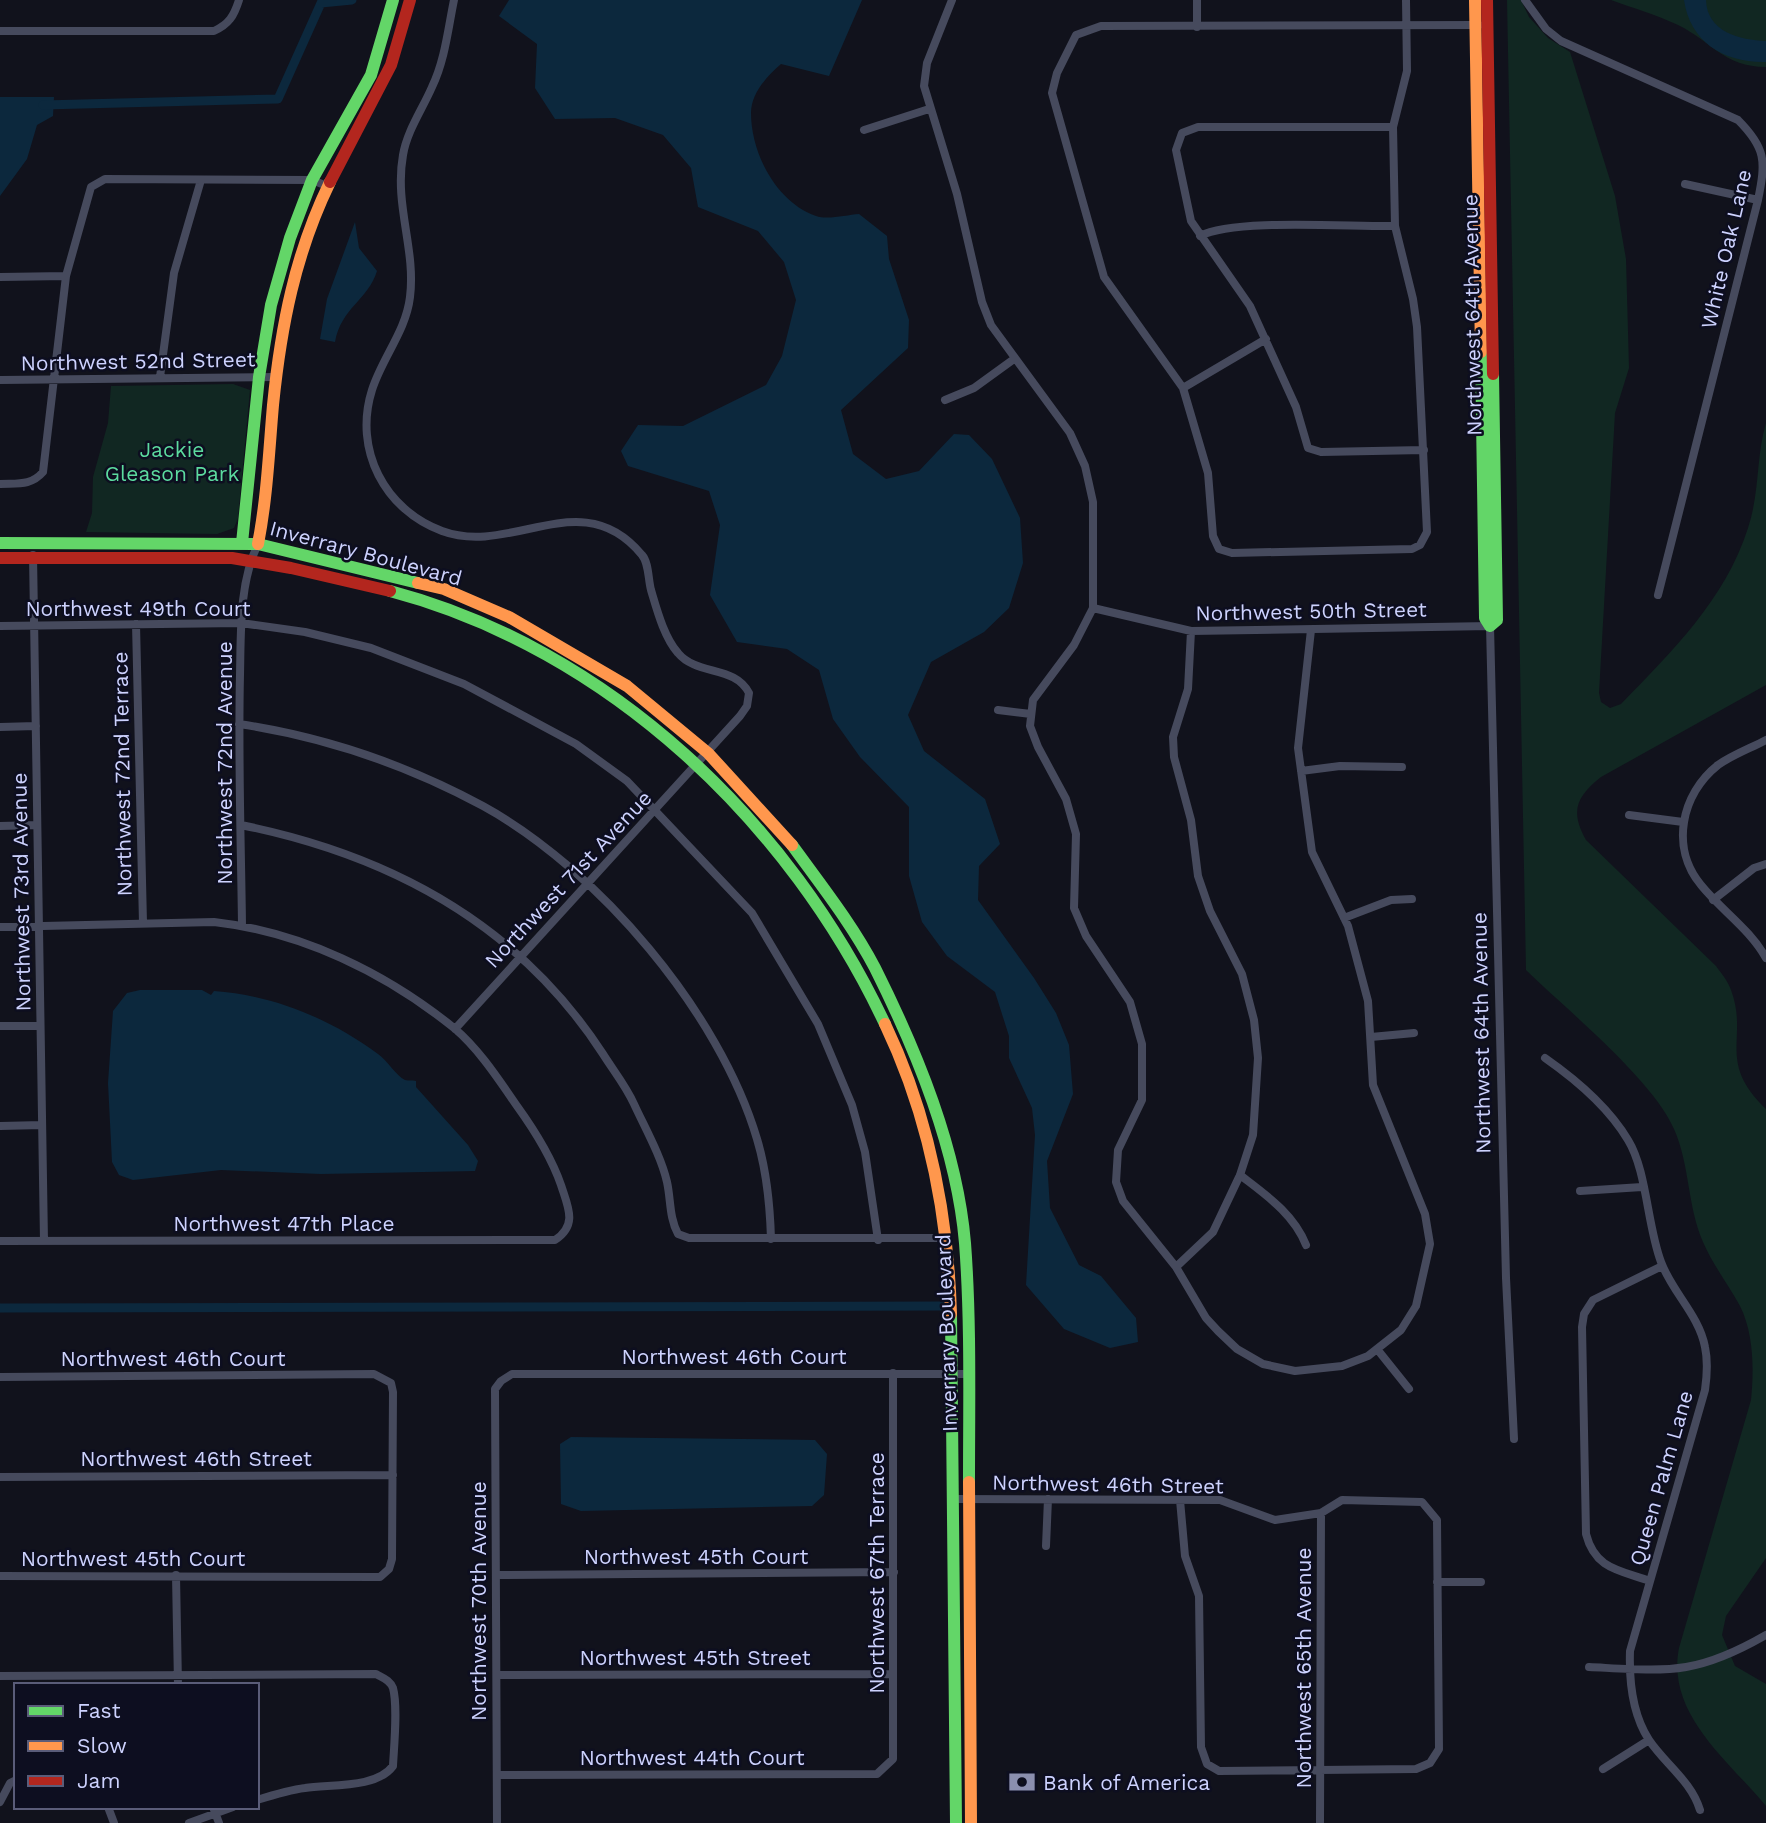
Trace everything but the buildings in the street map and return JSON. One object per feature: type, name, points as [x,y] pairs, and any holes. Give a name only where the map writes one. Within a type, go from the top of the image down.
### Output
[{"type":"street","points":[[0,31],[214,31],[224,27],[234,16],[239,0]]},
{"type":"street","points":[[250,560],[242,543],[258,377],[271,305],[290,238],[312,180],[368,80],[393,0]]},
{"type":"street","points":[[258,544],[286,308],[304,242],[327,186],[371,114],[401,43],[410,0]]},
{"type":"street","name":"Northwest 71st Avenue","points":[[454,0],[433,85],[403,154],[399,197],[411,272],[410,298],[405,319],[372,390],[367,422],[371,459],[382,485],[398,505],[418,520],[445,532],[470,536],[521,532],[542,524],[577,520],[602,526],[625,538],[644,557],[651,590],[669,638],[679,655],[696,666],[736,678],[749,693],[747,706],[708,753],[455,1029]]},
{"type":"street","points":[[952,0],[927,62],[924,86],[957,194],[982,302],[991,325],[1070,433],[1085,466],[1093,502],[1093,608],[1074,645],[1033,700],[1030,726],[1038,747],[1066,799],[1076,834],[1073,908],[1086,936],[1130,1002],[1142,1044],[1142,1100],[1118,1150],[1116,1182],[1123,1201],[1176,1267],[1206,1318],[1237,1349],[1263,1364],[1296,1371],[1342,1366],[1368,1356],[1401,1330],[1416,1306],[1430,1244],[1425,1214],[1373,1085],[1368,1001],[1344,918],[1312,852],[1298,733],[1311,630]]},
{"type":"street","points":[[1197,0],[1197,27]]},
{"type":"street","points":[[1406,0],[1407,27],[1407,71],[1393,127],[1395,226],[1413,299],[1427,532],[1420,545],[1412,549],[1245,553],[1219,549],[1213,536],[1208,473],[1183,388],[1104,277],[1052,93],[1057,73],[1076,35],[1101,26],[1407,27],[1481,25]]},
{"type":"street","name":"Northwest 64th Avenue","points":[[1475,0],[1481,25],[1497,620],[1490,626],[1506,1278],[1514,1439]]},
{"type":"street","name":"Northwest 64th Avenue","points":[[1481,25],[1487,0]]},
{"type":"street","name":"White Oak Lane","points":[[1525,0],[1546,29],[1561,41],[1738,120],[1756,137],[1763,154],[1758,200],[1658,595]]},
{"type":"street","points":[[368,80],[383,86]]},
{"type":"street","points":[[864,130],[929,109]]},
{"type":"street","points":[[1393,127],[1198,127],[1187,130],[1178,137],[1176,150],[1187,210],[1200,236],[1250,306],[1296,407],[1308,448],[1321,452],[1424,450]]},
{"type":"street","points":[[0,484],[29,483],[36,481],[43,472],[66,276],[91,187],[105,180],[312,180],[327,186]]},
{"type":"street","points":[[160,377],[174,273],[201,180]]},
{"type":"street","points":[[1685,184],[1758,200]]},
{"type":"street","points":[[1200,236],[1212,230],[1242,227],[1395,226]]},
{"type":"street","points":[[0,277],[66,276]]},
{"type":"street","points":[[1183,388],[1266,339]]},
{"type":"street","points":[[945,400],[974,388],[1014,359]]},
{"type":"street","name":"Northwest 52nd Street","points":[[0,380],[276,377]]},
{"type":"street","name":"Northwest 73rd Avenue","points":[[33,542],[44,1241]]},
{"type":"street","name":"Inverrary Boulevard","points":[[0,543],[258,544],[444,589],[509,617],[627,686],[708,753],[781,830],[835,904],[874,967],[922,1074],[953,1171],[965,1242],[969,1374],[971,1823]]},
{"type":"street","name":"Northwest 72nd Avenue","points":[[242,925],[239,724],[241,623],[250,560],[258,544]]},
{"type":"street","name":"Inverrary Boulevard","points":[[0,558],[250,560],[401,593],[446,608],[531,646],[635,711],[697,764],[773,841],[826,916],[867,981],[912,1080],[946,1238],[952,1374],[956,1823]]},
{"type":"street","name":"Northwest 50th Street","points":[[1093,608],[1191,631],[1490,626]]},
{"type":"street","name":"Northwest 49th Court","points":[[0,626],[241,623],[305,632],[371,648],[464,684],[576,744],[627,781],[752,912],[818,1024],[852,1105],[865,1152],[878,1240]]},
{"type":"street","name":"Northwest 72nd Terrace","points":[[136,624],[143,923]]},
{"type":"street","points":[[1176,1267],[1213,1232],[1240,1175],[1253,1135],[1258,1058],[1254,1020],[1242,974],[1210,911],[1198,876],[1191,820],[1174,757],[1173,737],[1188,689],[1191,631]]},
{"type":"street","points":[[998,710],[1031,714]]},
{"type":"street","points":[[239,724],[293,732],[394,763],[485,807],[539,844],[620,914],[663,965],[699,1016],[734,1082],[757,1138],[769,1188],[771,1238]]},
{"type":"street","points":[[0,726],[36,726]]},
{"type":"street","points":[[1766,740],[1719,764],[1703,779],[1687,807],[1682,839],[1690,871],[1713,900],[1745,930],[1766,958]]},
{"type":"street","points":[[1301,771],[1340,766],[1402,767]]},
{"type":"street","points":[[1629,815],[1683,822]]},
{"type":"street","points":[[0,826],[37,825]]},
{"type":"street","points":[[241,825],[345,851],[409,880],[471,917],[520,957],[562,999],[591,1035],[633,1101],[667,1181],[672,1222],[678,1234],[689,1238],[946,1238]]},
{"type":"street","points":[[1713,900],[1754,868],[1766,864]]},
{"type":"street","points":[[1344,918],[1391,900],[1412,899]]},
{"type":"street","points":[[0,927],[143,923],[242,925],[297,941],[344,959],[405,993],[455,1029]]},
{"type":"street","points":[[0,1026],[40,1026]]},
{"type":"street","name":"Northwest 47th Place","points":[[0,1241],[555,1240],[566,1233],[572,1216],[545,1147],[503,1086],[455,1029]]},
{"type":"street","points":[[1371,1037],[1414,1033]]},
{"type":"street","name":"Queen Palm Lane","points":[[1545,1058],[1615,1120],[1637,1157],[1650,1229],[1662,1266],[1695,1321],[1705,1346],[1707,1372],[1704,1396],[1630,1651],[1629,1669],[1638,1716],[1649,1740],[1695,1793],[1700,1810]]},
{"type":"street","points":[[0,1126],[42,1125]]},
{"type":"street","points":[[1240,1175],[1285,1212],[1299,1227],[1306,1245]]},
{"type":"street","points":[[1580,1191],[1642,1187]]},
{"type":"street","points":[[1650,1581],[1602,1564],[1590,1551],[1586,1534],[1582,1327],[1584,1314],[1593,1300],[1662,1266]]},
{"type":"street","points":[[1377,1349],[1409,1389]]},
{"type":"street","name":"Northwest 67th Terrace","points":[[884,1769],[893,1759],[893,1373]]},
{"type":"street","name":"Northwest 46th Court","points":[[0,1377],[374,1374],[386,1379],[393,1392],[393,1475]]},
{"type":"street","name":"Northwest 46th Court","points":[[501,1381],[512,1374],[969,1374]]},
{"type":"street","name":"Northwest 70th Avenue","points":[[497,1823],[498,1575],[495,1389],[501,1381]]},
{"type":"street","name":"Northwest 45th Court","points":[[0,1576],[380,1577],[389,1569],[392,1559],[393,1475]]},
{"type":"street","name":"Northwest 46th Street","points":[[0,1477],[393,1475]]},
{"type":"street","name":"Northwest 46th Street","points":[[953,1499],[1220,1500],[1275,1520],[1321,1513],[1342,1500],[1422,1502],[1437,1520],[1437,1582]]},
{"type":"street","points":[[1046,1546],[1048,1499]]},
{"type":"street","points":[[1180,1500],[1185,1556],[1199,1596],[1201,1747],[1208,1764],[1219,1771],[1416,1769],[1430,1763],[1439,1749],[1437,1582],[1481,1582]]},
{"type":"street","name":"Northwest 65th Avenue","points":[[1320,1823],[1321,1513]]},
{"type":"street","name":"Northwest 45th Court","points":[[498,1575],[894,1572]]},
{"type":"street","points":[[176,1575],[178,1680]]},
{"type":"street","points":[[1589,1667],[1679,1670],[1705,1665],[1731,1655],[1766,1635]]},
{"type":"street","points":[[956,1648],[970,1648]]},
{"type":"street","points":[[0,1676],[178,1680],[376,1674],[387,1679],[393,1687],[394,1699],[393,1766],[388,1772],[374,1779],[305,1788],[259,1800]]},
{"type":"street","name":"Northwest 45th Street","points":[[497,1675],[893,1674]]},
{"type":"street","points":[[1603,1769],[1649,1740]]},
{"type":"street","name":"Northwest 44th Court","points":[[498,1774],[877,1774],[884,1769]]},
{"type":"street","points":[[0,1802],[10,1783],[14,1781]]},
{"type":"street","points":[[189,1823],[214,1810],[219,1823]]},
{"type":"green space","points":[[1507,0],[1521,0],[1529,17],[1548,38],[1570,52],[1615,196],[1626,259],[1629,368],[1615,413],[1599,693],[1601,702],[1610,708],[1621,704],[1678,644],[1726,578],[1752,515],[1766,423],[1766,685],[1601,777],[1581,798],[1577,813],[1586,840],[1716,966],[1726,980],[1736,1007],[1736,1050],[1742,1077],[1766,1109],[1766,1558],[1726,1616],[1722,1635],[1735,1666],[1766,1684],[1766,1806],[1703,1734],[1682,1694],[1677,1672],[1679,1648],[1751,1400],[1753,1364],[1745,1317],[1703,1242],[1694,1214],[1679,1143],[1663,1109],[1629,1068],[1526,970]]},
{"type":"green space","points":[[1611,0],[1766,0],[1766,67],[1739,63],[1678,25]]},
{"type":"green space","name":"Jackie Gleason Park","points":[[233,384],[250,390],[238,518],[234,528],[217,534],[86,532],[92,513],[93,477],[108,423],[111,386]]},
{"type":"water","points":[[509,0],[862,0],[829,76],[781,64],[766,79],[754,98],[752,128],[768,174],[789,200],[821,217],[859,214],[887,236],[889,259],[909,320],[908,348],[841,410],[853,454],[886,479],[919,471],[954,434],[969,435],[992,459],[1020,518],[1023,563],[1009,608],[984,632],[931,662],[908,715],[924,751],[985,799],[1000,844],[979,866],[978,900],[1056,1013],[1069,1045],[1073,1094],[1047,1161],[1050,1208],[1079,1265],[1101,1276],[1136,1318],[1138,1342],[1110,1348],[1064,1329],[1026,1285],[1035,1135],[1032,1108],[1009,1058],[1009,1036],[995,992],[947,956],[922,922],[909,876],[909,807],[860,757],[833,719],[819,670],[787,649],[737,642],[710,595],[720,525],[709,491],[628,466],[621,451],[638,425],[683,426],[766,385],[782,356],[796,300],[784,262],[758,231],[698,207],[691,168],[663,135],[615,118],[555,119],[535,88],[537,44],[499,16]]},
{"type":"water","points":[[1684,0],[1706,0],[1712,20],[1719,27],[1746,39],[1766,41],[1766,62],[1736,59],[1712,47],[1693,28]]},
{"type":"water","points":[[0,97],[54,97],[53,116],[37,125],[27,159],[0,196]]},
{"type":"water","points":[[355,222],[359,248],[377,271],[367,290],[343,321],[335,342],[320,339],[327,299]]},
{"type":"water","points":[[140,990],[202,990],[211,995],[214,991],[236,993],[279,1003],[341,1030],[378,1054],[402,1078],[416,1081],[416,1087],[468,1145],[478,1161],[475,1171],[321,1174],[221,1170],[133,1180],[119,1175],[112,1162],[108,1083],[113,1011],[127,993]]},
{"type":"water","points":[[571,1437],[815,1440],[827,1454],[824,1495],[812,1506],[581,1511],[561,1504],[560,1444]]},
{"type":"waterway","points":[[43,105],[278,99],[321,3],[352,0]]},
{"type":"waterway","points":[[0,1308],[942,1306]]},
{"type":"traffic: fast","points":[[242,543],[259,377],[271,305],[290,238],[312,180],[371,75],[393,0]]},
{"type":"traffic: fast","points":[[1481,352],[1485,618],[1490,626],[1497,620],[1493,374]]},
{"type":"traffic: fast","points":[[0,543],[258,544],[418,583]]},
{"type":"traffic: fast","points":[[390,591],[470,618],[546,655],[618,700],[684,754],[744,814],[798,879],[845,950],[885,1024]]},
{"type":"traffic: fast","points":[[792,845],[846,920],[875,968],[920,1067],[944,1137],[961,1208],[965,1243],[969,1333],[969,1482]]},
{"type":"traffic: fast","points":[[951,1314],[956,1823]]},
{"type":"traffic: slow","points":[[1475,0],[1481,352]]},
{"type":"traffic: slow","points":[[258,544],[266,492],[276,376],[285,319],[307,236],[330,182]]},
{"type":"traffic: slow","points":[[418,583],[444,589],[509,617],[627,686],[708,753],[792,845]]},
{"type":"traffic: slow","points":[[885,1024],[913,1093],[933,1165],[945,1239],[951,1314]]},
{"type":"traffic: slow","points":[[969,1482],[971,1823]]},
{"type":"traffic: jam","points":[[330,182],[391,65],[410,0]]},
{"type":"traffic: jam","points":[[1487,0],[1493,374]]},
{"type":"traffic: jam","points":[[0,558],[232,558],[291,568],[390,591]]},
{"type":"place","name":"Bank of America","points":[[1022,1782]]}]
